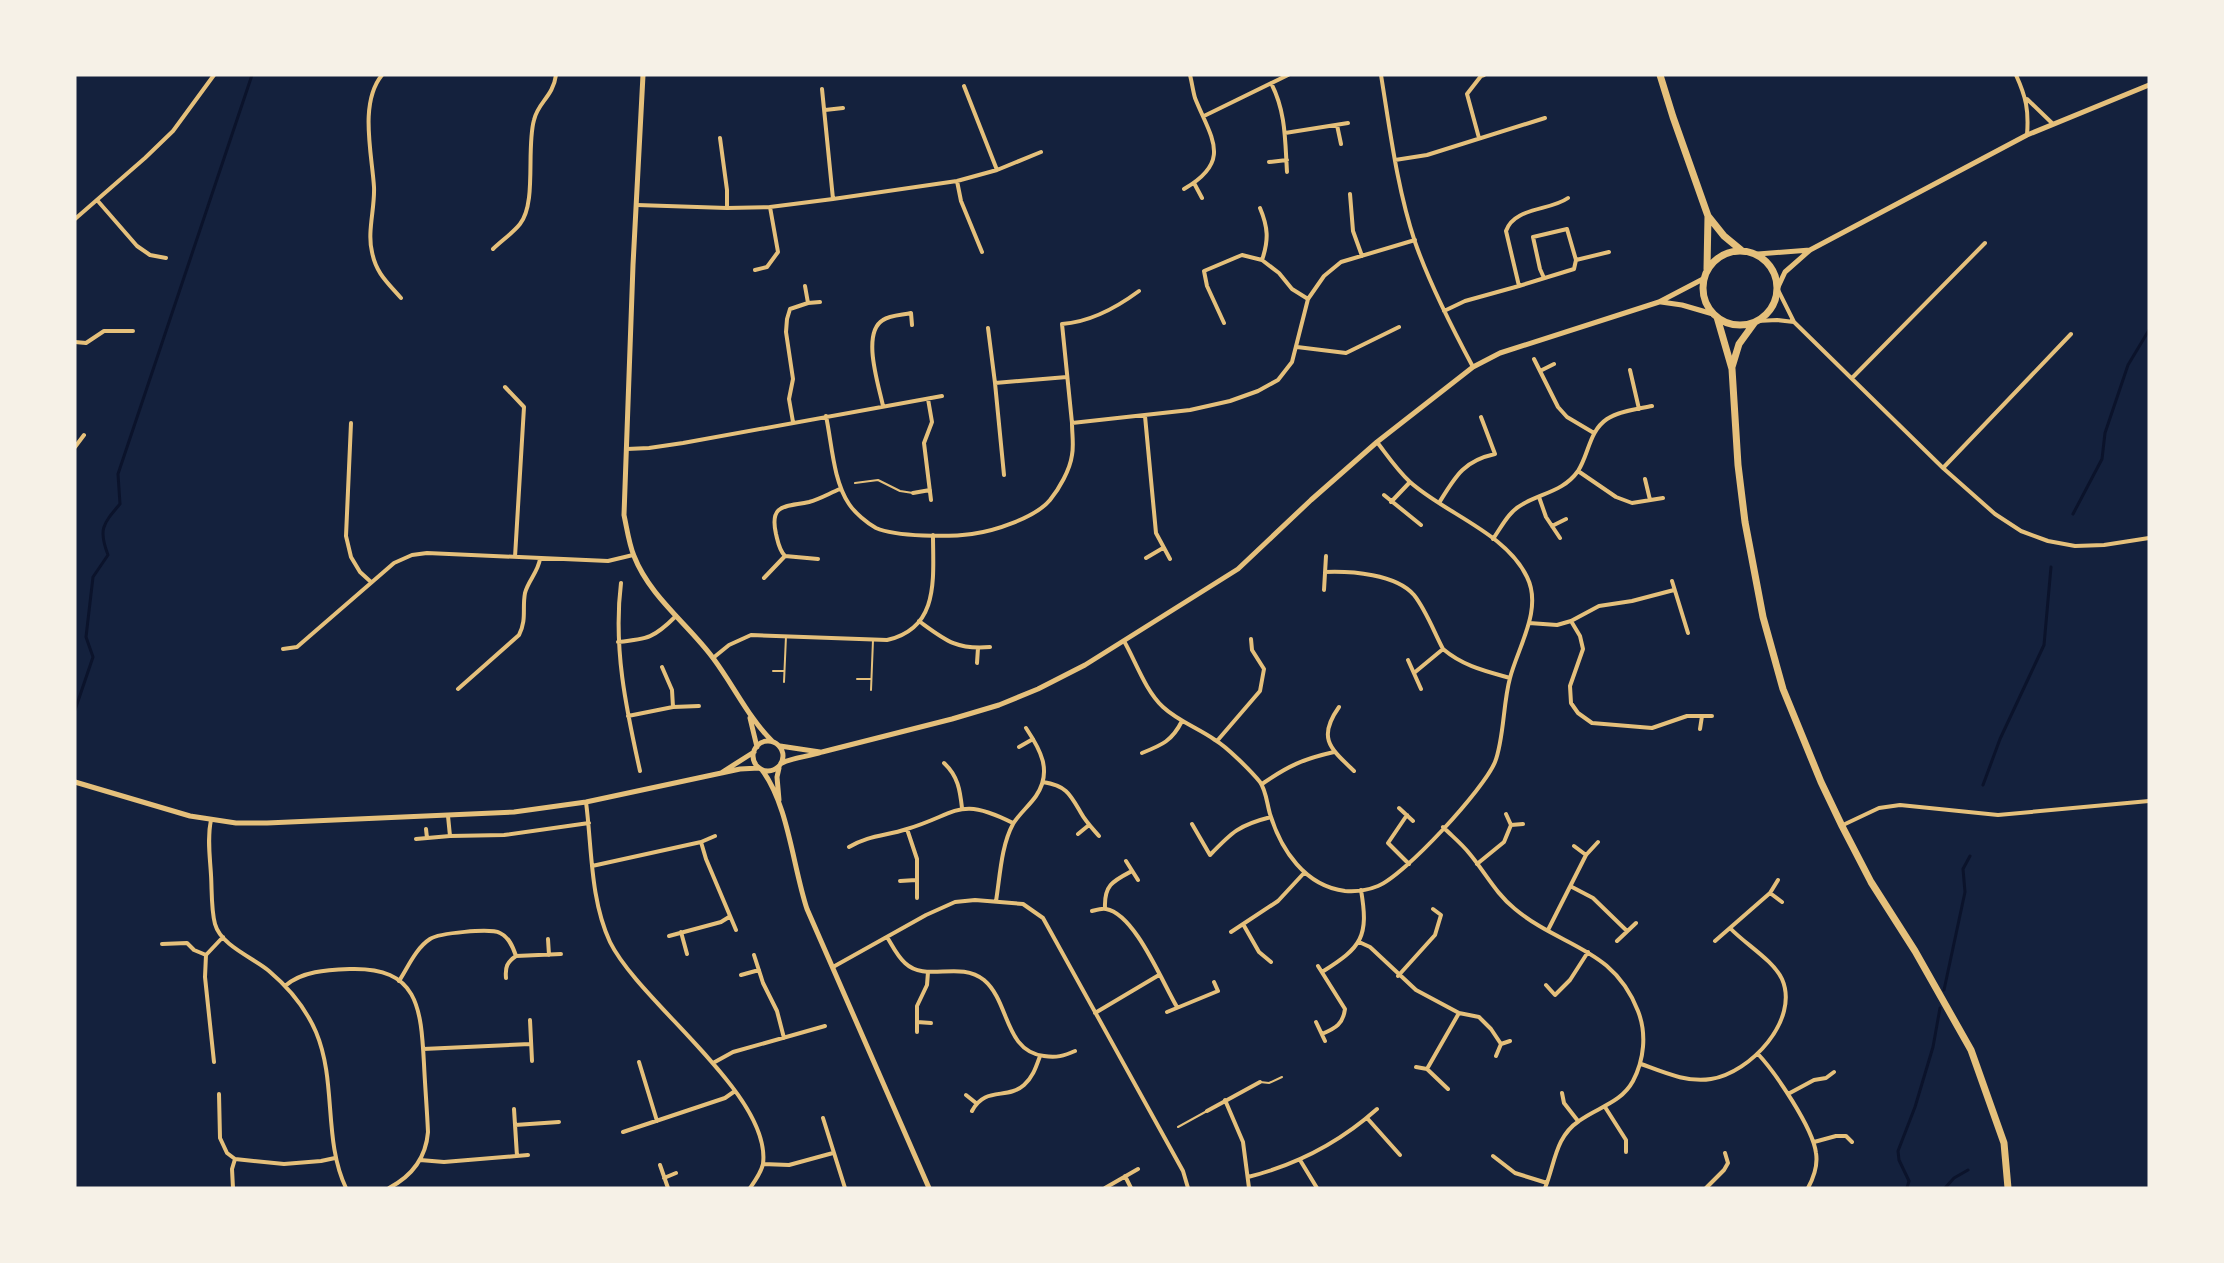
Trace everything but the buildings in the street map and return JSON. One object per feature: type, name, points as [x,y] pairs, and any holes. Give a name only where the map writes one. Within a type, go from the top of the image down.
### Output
[{"type":"highway","points":[[1660,75],[1672,117],[1708,216],[1724,236],[1741,250],[1758,255],[1772,268],[1778,288],[1771,309],[1756,321],[1739,344],[1731,369]]},
{"type":"highway","points":[[1708,216],[1703,294],[1715,316],[1731,369],[1738,465],[1744,510],[1763,617],[1783,689],[1821,782],[1871,882],[1915,951],[1971,1050],[2004,1143],[2008,1188]]},
{"type":"highway","points":[[1705,275],[1721,255],[1741,250]]},
{"type":"highway","points":[[1715,316],[1736,325],[1756,321]]},
{"type":"street","points":[[75,219],[145,158],[172,131],[190,110],[214,75]]},
{"type":"street","points":[[382,75],[371,96],[369,152],[374,187],[371,249],[378,273],[400,298]]},
{"type":"street","points":[[493,249],[521,224],[529,206],[530,132],[535,115],[554,88],[556,75]]},
{"type":"street","points":[[643,75],[624,515],[633,555],[645,577],[676,616],[696,636],[731,683],[750,717],[772,741],[780,746],[822,752]]},
{"type":"street","points":[[1184,189],[1206,175],[1213,161],[1214,140],[1195,98],[1190,75]]},
{"type":"street","points":[[1204,116],[1288,75]]},
{"type":"street","points":[[1381,75],[1395,160],[1414,240],[1444,311],[1473,367]]},
{"type":"street","points":[[1479,138],[1467,94],[1484,75]]},
{"type":"street","points":[[2016,75],[2026,98],[2027,135]]},
{"type":"street","points":[[1271,83],[1280,100],[1287,172]]},
{"type":"street","points":[[2149,85],[2027,135],[1810,250],[1785,272],[1778,288],[1794,322],[1943,468],[1995,514],[2021,531],[2048,541],[2104,545],[2149,538]]},
{"type":"street","points":[[964,86],[997,170]]},
{"type":"street","points":[[822,89],[833,199]]},
{"type":"street","points":[[2026,98],[2053,124]]},
{"type":"street","points":[[825,110],[843,108]]},
{"type":"street","points":[[1395,160],[1427,155],[1545,118]]},
{"type":"street","points":[[1285,133],[1348,123]]},
{"type":"street","points":[[1337,125],[1341,144]]},
{"type":"street","points":[[720,138],[727,208]]},
{"type":"street","points":[[637,205],[770,207],[833,199],[957,181],[997,170],[1041,152]]},
{"type":"street","points":[[1269,162],[1287,160]]},
{"type":"street","points":[[957,181],[961,201],[982,252]]},
{"type":"street","points":[[1194,183],[1202,198]]},
{"type":"street","points":[[1350,194],[1353,231],[1362,256]]},
{"type":"street","points":[[1519,286],[1506,231],[1509,223],[1516,216],[1561,203],[1568,198]]},
{"type":"street","points":[[97,200],[137,246],[150,255],[165,258]]},
{"type":"street","points":[[755,270],[767,267],[778,252],[770,207]]},
{"type":"street","points":[[1260,208],[1267,223],[1268,243],[1262,260]]},
{"type":"street","points":[[1444,311],[1465,301],[1519,286],[1574,269],[1576,260],[1567,229],[1533,237],[1544,278]]},
{"type":"street","points":[[1072,423],[1190,410],[1230,401],[1258,391],[1278,380],[1292,362],[1308,299],[1324,276],[1341,262],[1414,240]]},
{"type":"street","points":[[1852,378],[1985,243]]},
{"type":"street","points":[[1758,255],[1810,250]]},
{"type":"street","points":[[1576,260],[1609,252]]},
{"type":"street","points":[[1224,323],[1207,286],[1204,271],[1242,255],[1262,260],[1279,273],[1292,289],[1308,299]]},
{"type":"street","points":[[75,782],[167,810],[236,823],[267,824],[514,812],[586,802],[749,768],[771,771],[789,760],[952,720],[999,705],[1056,680],[1222,580],[1256,554],[1311,500],[1377,441],[1473,367],[1500,353],[1659,302],[1705,275]]},
{"type":"street","points":[[805,286],[808,303]]},
{"type":"street","points":[[826,416],[840,489],[857,514],[875,527],[904,534],[971,535],[1005,526],[1032,513],[1049,501],[1062,481],[1072,456],[1072,423],[1062,324],[1086,320],[1116,306],[1139,291]]},
{"type":"street","points":[[793,422],[789,399],[793,379],[786,332],[787,319],[790,309],[820,302]]},
{"type":"street","points":[[1659,302],[1682,305],[1715,316]]},
{"type":"street","points":[[883,406],[871,346],[875,329],[882,320],[911,313],[912,325]]},
{"type":"street","points":[[1756,321],[1794,322]]},
{"type":"street","points":[[988,327],[1004,475]]},
{"type":"street","points":[[1297,347],[1346,353],[1399,327]]},
{"type":"street","points":[[75,342],[86,343],[104,331],[133,331]]},
{"type":"street","points":[[1943,468],[2070,334]]},
{"type":"street","points":[[1534,359],[1558,407],[1567,417],[1594,433]]},
{"type":"street","points":[[1540,371],[1554,364]]},
{"type":"street","points":[[1630,370],[1639,409]]},
{"type":"street","points":[[995,383],[1067,377]]},
{"type":"street","points":[[505,387],[524,407],[515,556]]},
{"type":"street","points":[[626,449],[683,443],[942,396]]},
{"type":"street","points":[[928,399],[932,422],[924,443],[931,500]]},
{"type":"street","points":[[1493,539],[1510,513],[1522,504],[1554,491],[1568,482],[1578,471],[1594,433],[1607,419],[1652,406]]},
{"type":"street","points":[[1145,416],[1156,533],[1170,559]]},
{"type":"street","points":[[1439,503],[1455,477],[1466,465],[1495,454],[1481,417]]},
{"type":"street","points":[[351,423],[346,536],[351,557],[360,572],[370,582]]},
{"type":"street","points":[[75,447],[84,435]]},
{"type":"street","points":[[1124,641],[1162,706],[1182,721],[1217,741],[1262,784],[1271,817],[1288,852],[1304,873],[1329,887],[1345,891],[1378,886],[1395,876],[1409,864],[1485,780],[1494,763],[1510,678],[1528,623],[1533,598],[1528,578],[1513,555],[1410,482],[1377,441]]},
{"type":"street","points":[[1578,471],[1616,497],[1632,503],[1663,498]]},
{"type":"street","points":[[1645,478],[1650,500]]},
{"type":"street","points":[[1391,502],[1410,482]]},
{"type":"street","points":[[784,556],[774,523],[779,509],[788,505],[809,502],[840,489]]},
{"type":"street","points":[[913,493],[930,490]]},
{"type":"street","points":[[1384,495],[1421,525]]},
{"type":"street","points":[[1539,496],[1546,517],[1560,538]]},
{"type":"street","points":[[1552,526],[1566,519]]},
{"type":"street","points":[[713,658],[729,645],[751,635],[887,640],[910,631],[926,613],[930,602],[933,576],[933,535]]},
{"type":"street","points":[[1146,558],[1163,548]]},
{"type":"street","points":[[283,649],[297,647],[370,582],[394,563],[412,555],[427,553],[608,561],[633,555]]},
{"type":"street","points":[[784,556],[818,559]]},
{"type":"street","points":[[764,578],[784,556]]},
{"type":"street","points":[[1324,590],[1326,556]]},
{"type":"street","points":[[458,688],[519,635],[525,624],[525,593],[539,567],[540,559]]},
{"type":"street","points":[[1325,572],[1350,571],[1392,581],[1413,594],[1443,649],[1471,667],[1510,678]]},
{"type":"street","points":[[1672,580],[1688,633]]},
{"type":"street","points":[[621,583],[617,614],[620,673],[640,771]]},
{"type":"street","points":[[1528,623],[1557,625],[1571,621],[1599,606],[1632,601],[1674,590]]},
{"type":"street","points":[[618,642],[643,640],[659,633],[676,616]]},
{"type":"street","points":[[919,621],[953,645],[990,647]]},
{"type":"street","points":[[1571,621],[1580,636],[1583,649],[1570,686],[1571,703],[1578,713],[1592,723],[1652,728],[1687,716],[1712,716]]},
{"type":"street","points":[[1217,741],[1260,691],[1264,669],[1252,650],[1251,639]]},
{"type":"street","points":[[977,663],[978,648]]},
{"type":"street","points":[[1414,673],[1443,649]]},
{"type":"street","points":[[1408,660],[1421,689]]},
{"type":"street","points":[[662,667],[672,690],[674,707]]},
{"type":"street","points":[[628,716],[674,707],[699,706]]},
{"type":"street","points":[[1339,707],[1329,722],[1327,736],[1334,752],[1354,771]]},
{"type":"street","points":[[1700,729],[1702,716]]},
{"type":"street","points":[[750,717],[755,749],[754,761],[769,779],[779,802]]},
{"type":"street","points":[[1142,753],[1160,746],[1175,735],[1182,721]]},
{"type":"street","points":[[996,901],[1007,838],[1013,823],[1036,796],[1043,782],[1045,768],[1041,753],[1026,728]]},
{"type":"street","points":[[1019,747],[1033,739]]},
{"type":"street","points":[[719,774],[762,742],[772,741]]},
{"type":"street","points":[[780,746],[783,755],[777,777],[779,802],[798,884],[929,1188]]},
{"type":"street","points":[[1262,784],[1286,767],[1305,759],[1334,752]]},
{"type":"street","points":[[944,763],[953,771],[959,788],[962,808]]},
{"type":"street","points":[[1043,782],[1057,784],[1065,789],[1099,836]]},
{"type":"street","points":[[1842,826],[1879,808],[1900,805],[1998,815],[2149,801]]},
{"type":"street","points":[[586,802],[592,866],[600,913],[610,942],[633,975],[713,1063],[735,1091],[755,1126],[762,1143],[763,1164],[757,1180],[750,1188]]},
{"type":"street","points":[[849,847],[864,838],[908,829],[962,808],[980,808],[1013,823]]},
{"type":"street","points":[[1399,808],[1413,821]]},
{"type":"street","points":[[1506,814],[1512,825]]},
{"type":"street","points":[[1407,815],[1388,843],[1409,864]]},
{"type":"street","points":[[448,816],[450,836]]},
{"type":"street","points":[[1192,824],[1210,855],[1232,832],[1248,822],[1271,817]]},
{"type":"street","points":[[211,820],[210,847],[215,924],[223,937],[237,950],[269,971],[285,986],[305,1011],[316,1033],[325,1061],[335,1158],[346,1188]]},
{"type":"street","points":[[416,839],[504,835],[589,823]]},
{"type":"street","points":[[1512,825],[1523,824]]},
{"type":"street","points":[[1078,834],[1089,825]]},
{"type":"street","points":[[1477,864],[1504,842],[1512,825]]},
{"type":"street","points":[[1443,827],[1468,852],[1497,891],[1515,909],[1588,952],[1615,972],[1623,981],[1642,1020],[1644,1040],[1641,1064],[1632,1083],[1620,1098],[1578,1121],[1561,1139],[1552,1160],[1546,1186],[1515,1173],[1493,1156]]},
{"type":"street","points":[[426,829],[427,838]]},
{"type":"street","points":[[908,829],[917,859],[917,898]]},
{"type":"street","points":[[592,866],[701,842],[715,836]]},
{"type":"street","points":[[701,842],[736,930]]},
{"type":"street","points":[[1548,930],[1572,887],[1586,855],[1598,842]]},
{"type":"street","points":[[1574,846],[1586,855]]},
{"type":"street","points":[[1126,861],[1138,880]]},
{"type":"street","points":[[1105,908],[1104,897],[1108,887],[1132,871]]},
{"type":"street","points":[[1231,932],[1278,901],[1304,873]]},
{"type":"street","points":[[900,881],[916,880]]},
{"type":"street","points":[[1715,941],[1770,892],[1778,880]]},
{"type":"street","points":[[1572,887],[1593,898],[1627,931]]},
{"type":"street","points":[[1322,972],[1341,961],[1359,942],[1366,916],[1361,890]]},
{"type":"street","points":[[1770,892],[1782,902]]},
{"type":"street","points":[[832,967],[939,908],[955,902],[975,900],[1023,904],[1043,918],[1183,1171],[1188,1188]]},
{"type":"street","points":[[1092,910],[1105,908],[1131,925],[1177,1006]]},
{"type":"street","points":[[1398,976],[1435,935],[1441,915],[1433,909]]},
{"type":"street","points":[[669,936],[721,922],[729,917]]},
{"type":"street","points":[[1617,941],[1636,923]]},
{"type":"street","points":[[1243,924],[1259,952],[1271,962]]},
{"type":"street","points":[[1641,1064],[1691,1080],[1727,1075],[1758,1054],[1782,1019],[1786,994],[1782,979],[1773,964],[1730,928]]},
{"type":"street","points":[[399,981],[423,945],[437,936],[490,931],[500,933],[512,946],[516,956]]},
{"type":"street","points":[[681,932],[687,954]]},
{"type":"street","points":[[214,1062],[205,977],[206,955],[223,937]]},
{"type":"street","points":[[886,937],[906,965],[928,972],[966,971],[985,981],[1000,1001],[1018,1043],[1028,1052],[1053,1058],[1075,1051]]},
{"type":"street","points":[[548,939],[549,955]]},
{"type":"street","points":[[1359,942],[1370,947],[1398,976],[1416,990],[1459,1013],[1479,1017],[1501,1044]]},
{"type":"street","points":[[162,944],[187,943],[194,950],[206,955]]},
{"type":"street","points":[[1546,985],[1555,995],[1570,980],[1588,952]]},
{"type":"street","points":[[506,978],[508,962],[516,956],[561,954]]},
{"type":"street","points":[[754,955],[777,1011],[784,1038]]},
{"type":"street","points":[[1318,966],[1345,1009],[1344,1018],[1340,1024],[1322,1034]]},
{"type":"street","points":[[285,986],[292,979],[309,973],[372,969],[387,974],[409,990],[418,1009],[423,1049],[427,1146],[411,1173],[389,1188]]},
{"type":"street","points":[[741,975],[759,970]]},
{"type":"street","points":[[917,1032],[916,1006],[927,985],[928,972]]},
{"type":"street","points":[[1095,1013],[1159,975]]},
{"type":"street","points":[[1167,1012],[1218,990],[1214,982]]},
{"type":"street","points":[[1427,1069],[1459,1013]]},
{"type":"street","points":[[530,1020],[532,1061]]},
{"type":"street","points":[[916,1022],[931,1023]]},
{"type":"street","points":[[1316,1022],[1325,1041]]},
{"type":"street","points":[[713,1063],[733,1052],[825,1026]]},
{"type":"street","points":[[1496,1056],[1501,1044],[1510,1041]]},
{"type":"street","points":[[423,1049],[530,1044]]},
{"type":"street","points":[[1758,1054],[1788,1094],[1814,1142],[1816,1166],[1808,1188]]},
{"type":"street","points":[[972,1111],[976,1103],[988,1095],[1013,1091],[1024,1085],[1035,1072],[1040,1056]]},
{"type":"street","points":[[639,1062],[657,1121]]},
{"type":"street","points":[[1416,1067],[1427,1069],[1448,1089]]},
{"type":"street","points":[[1788,1094],[1814,1080],[1826,1078],[1834,1072]]},
{"type":"street","points":[[1207,1111],[1260,1082]]},
{"type":"street","points":[[623,1132],[725,1098],[735,1091]]},
{"type":"street","points":[[1563,1093],[1564,1103],[1578,1121]]},
{"type":"street","points":[[219,1094],[220,1138],[227,1152],[235,1159],[284,1164],[335,1158]]},
{"type":"street","points":[[966,1095],[976,1103]]},
{"type":"street","points":[[1226,1100],[1243,1142],[1250,1188]]},
{"type":"street","points":[[1605,1107],[1626,1140],[1626,1152]]},
{"type":"street","points":[[514,1109],[517,1156]]},
{"type":"street","points":[[1248,1177],[1279,1169],[1300,1160],[1341,1136],[1377,1109]]},
{"type":"street","points":[[823,1118],[845,1188]]},
{"type":"street","points":[[1366,1118],[1400,1155]]},
{"type":"street","points":[[515,1125],[559,1122]]},
{"type":"street","points":[[1814,1142],[1836,1136],[1846,1136],[1852,1143]]},
{"type":"street","points":[[763,1164],[789,1165],[833,1153]]},
{"type":"street","points":[[1706,1188],[1725,1170],[1728,1163],[1725,1153]]},
{"type":"street","points":[[420,1160],[444,1161],[528,1155]]},
{"type":"street","points":[[233,1188],[232,1169],[235,1159]]},
{"type":"street","points":[[1300,1160],[1317,1188]]},
{"type":"street","points":[[660,1165],[668,1188]]},
{"type":"street","points":[[1105,1188],[1138,1169]]},
{"type":"street","points":[[664,1178],[676,1173]]},
{"type":"street","points":[[1125,1176],[1131,1188]]},
{"type":"lane","points":[[855,483],[878,480],[900,491],[913,493]]},
{"type":"lane","points":[[784,682],[786,636]]},
{"type":"lane","points":[[871,690],[873,640]]},
{"type":"lane","points":[[772,670],[784,671]]},
{"type":"lane","points":[[857,679],[871,679]]},
{"type":"lane","points":[[1260,1082],[1269,1083],[1282,1077]]},
{"type":"lane","points":[[1178,1127],[1207,1111]]},
{"type":"waterway","points":[[75,710],[93,657],[86,637],[93,577],[108,555],[103,533],[106,522],[120,504],[118,474],[252,75]]},
{"type":"waterway","points":[[2073,514],[2102,459],[2105,433],[2128,365],[2149,330]]},
{"type":"waterway","points":[[1983,785],[2000,739],[2044,645],[2051,567]]},
{"type":"waterway","points":[[1944,990],[1965,892],[1963,869],[1970,856]]},
{"type":"waterway","points":[[1907,1188],[1909,1181],[1899,1160],[1898,1151],[1915,1107],[1933,1047],[1940,1008]]},
{"type":"waterway","points":[[1945,1188],[1954,1178],[1968,1170]]}]
